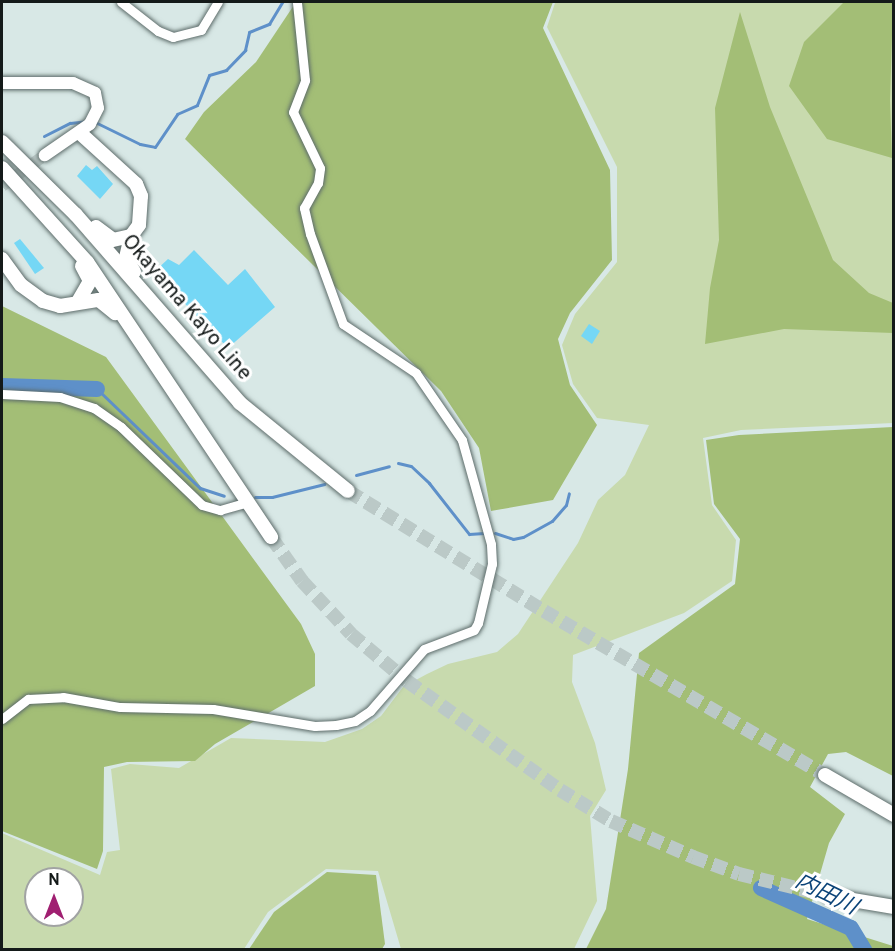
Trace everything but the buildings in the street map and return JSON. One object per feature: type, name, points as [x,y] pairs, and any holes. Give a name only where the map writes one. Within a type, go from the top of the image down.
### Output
[{"type":"main road","points":[[80,134],[136,184],[143,208],[139,225],[131,236],[126,258],[129,267],[176,324],[184,342]]},
{"type":"main road","name":"Okayama Kayo Line","points":[[2,142],[56,194],[240,403],[348,491]]},
{"type":"main road","points":[[2,168],[87,262],[245,503],[271,537]]},
{"type":"main road","points":[[56,194],[84,213],[107,237],[120,240],[131,236]]},
{"type":"main road","points":[[27,195],[84,268],[90,281],[79,300]]},
{"type":"main road","points":[[2,259],[21,285],[43,301],[60,306],[79,300],[104,302],[146,349]]},
{"type":"main road","points":[[825,775],[894,815]]},
{"type":"main road","points":[[829,896],[894,907]]},
{"type":"street","points":[[121,2],[158,31],[173,37],[201,30],[218,2]]},
{"type":"street","points":[[2,719],[28,699],[63,697],[120,707],[213,709],[315,726],[336,725],[355,721],[370,711],[424,649],[474,630],[478,623],[492,564],[491,544],[462,440],[416,373],[343,324],[310,234],[304,208],[320,168],[293,112],[305,80],[297,2]]},
{"type":"street","points":[[2,83],[80,84],[97,98],[92,120],[80,134],[45,155]]},
{"type":"street","points":[[2,394],[60,397],[94,408],[121,427],[202,505],[220,510],[245,503]]},
{"type":"green space","points":[[296,2],[553,2],[543,28],[610,170],[612,260],[570,313],[558,339],[570,385],[597,425],[553,500],[491,511],[479,448],[441,391],[185,139],[204,112],[256,62]]},
{"type":"green space","points":[[844,2],[893,2],[890,101],[892,158],[827,139],[789,86],[804,42]]},
{"type":"green space","points":[[893,2],[893,423],[741,430],[703,438],[712,505],[736,540],[732,581],[684,613],[573,655],[572,682],[595,743],[606,790],[590,816],[597,901],[574,949],[401,949],[378,871],[326,869],[268,912],[244,949],[2,949],[2,833],[81,867],[24,867],[24,927],[84,927],[84,868],[100,875],[107,852],[120,850],[111,769],[130,764],[179,768],[231,738],[325,742],[362,729],[381,716],[403,687],[427,674],[448,664],[497,652],[518,634],[578,543],[598,500],[625,475],[649,425],[597,418],[573,384],[562,345],[575,314],[617,262],[617,167],[547,27],[555,3]]},
{"type":"green space","points":[[740,12],[770,107],[833,260],[869,293],[893,303],[893,333],[784,329],[705,344],[710,288],[719,240],[715,108]]},
{"type":"green space","points":[[2,306],[106,357],[301,624],[315,654],[315,686],[215,744],[195,761],[127,762],[104,767],[103,851],[97,869],[2,831]]},
{"type":"green space","points":[[893,427],[893,776],[846,752],[828,754],[810,787],[845,814],[829,843],[807,919],[893,946],[893,949],[586,949],[606,909],[628,769],[639,653],[735,584],[740,539],[714,504],[706,440],[739,435]]},
{"type":"green space","points":[[327,872],[376,875],[385,944],[382,949],[249,949],[274,912]]},
{"type":"waterway","points":[[95,122],[140,144],[155,147],[177,114],[197,105],[209,75],[226,70],[245,50],[249,32],[269,24],[282,2]]},
{"type":"waterway","points":[[44,136],[70,123],[89,121]]},
{"type":"waterway","points":[[2,386],[97,389]]},
{"type":"waterway","points":[[97,389],[200,488],[224,496]]},
{"type":"waterway","points":[[398,463],[411,466],[429,483],[469,534],[484,533]]},
{"type":"waterway","points":[[356,475],[389,466]]},
{"type":"waterway","points":[[255,497],[272,497],[324,484]]},
{"type":"waterway","points":[[495,533],[513,539],[523,537],[552,521],[566,505],[569,493]]},
{"type":"waterway","name":"内田川","points":[[761,888],[851,928],[864,950]]},
{"type":"tunnel","points":[[2,186],[45,155]]},
{"type":"tunnel","points":[[348,491],[544,611],[825,775]]},
{"type":"tunnel","points":[[271,537],[302,581],[351,634],[407,681],[560,790],[611,821],[693,857],[739,874],[829,896]]}]
